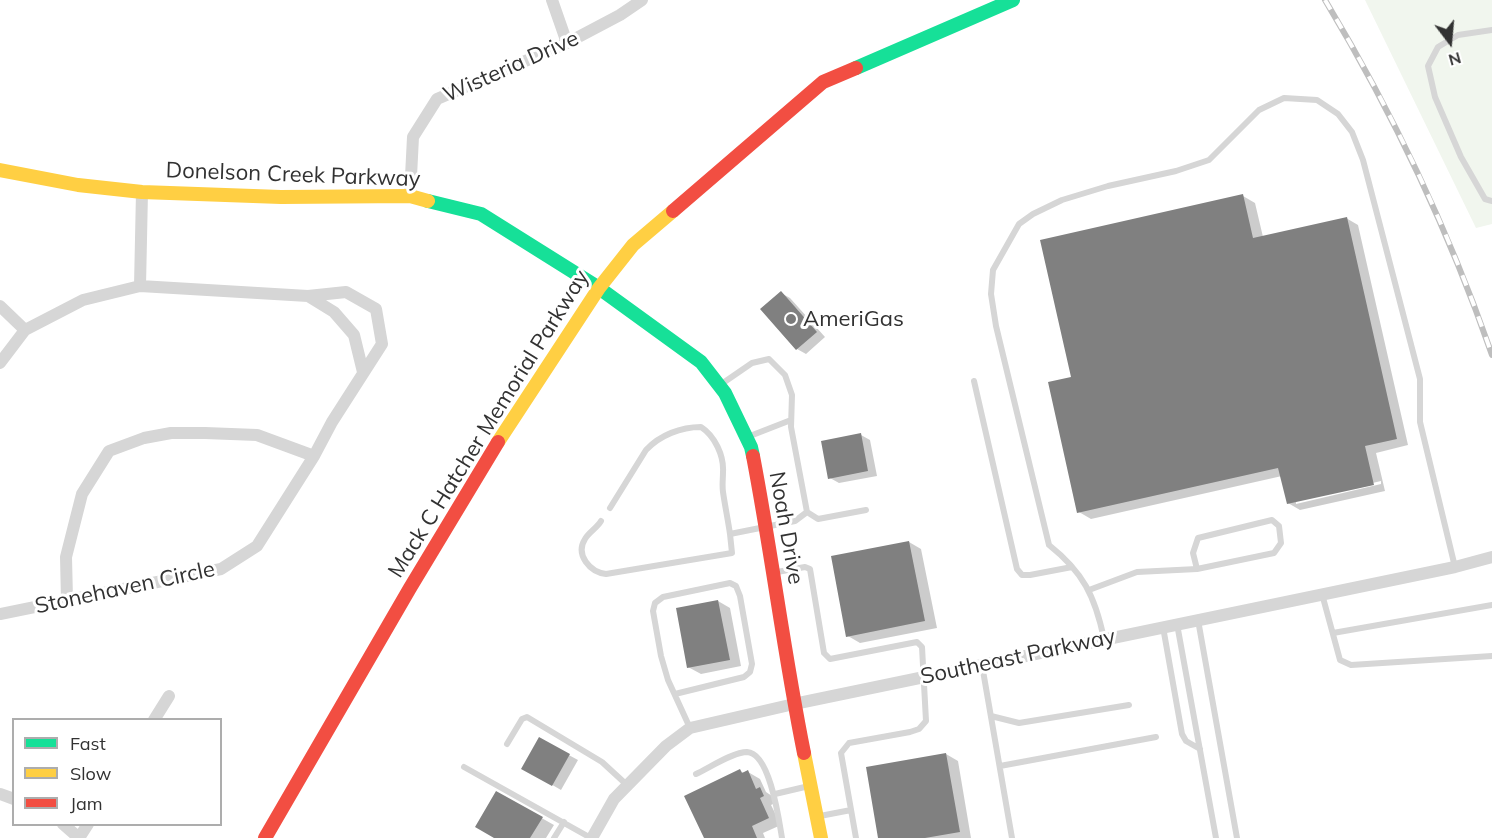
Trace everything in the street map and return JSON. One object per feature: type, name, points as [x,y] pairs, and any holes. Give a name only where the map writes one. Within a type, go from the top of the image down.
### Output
[{"type":"street","points":[[552,0],[567,43]]},
{"type":"street","name":"Wisteria Drive","points":[[410,196],[413,137],[437,99],[567,43],[620,15],[642,0]]},
{"type":"street","name":"Mack C Hatcher Memorial Parkway","points":[[265,838],[410,588],[507,427],[599,288],[633,245],[823,82],[1013,0]]},
{"type":"street","name":"Donelson Creek Parkway","points":[[0,170],[78,185],[142,192],[281,197],[410,196],[481,214],[599,288]]},
{"type":"street","points":[[140,286],[142,192]]},
{"type":"street","name":"Stonehaven Circle","points":[[0,363],[25,330],[83,300],[140,286],[308,296],[346,292],[376,309],[382,344],[257,546],[221,569],[0,614]]},
{"type":"street","name":"Noah Drive","points":[[599,288],[701,362],[725,393],[751,447],[794,704],[821,838]]},
{"type":"street","name":"Stonehaven Circle","points":[[308,296],[334,312],[354,335],[363,372]]},
{"type":"street","points":[[0,306],[25,330]]},
{"type":"street","points":[[67,600],[66,557],[82,494],[109,451],[144,438],[171,433],[205,433],[257,435],[314,456]]},
{"type":"street","name":"Southeast Parkway","points":[[592,838],[614,799],[666,746],[690,728],[924,676],[1492,558]]},
{"type":"street","points":[[155,718],[169,696]]},
{"type":"street","points":[[64,826],[79,838]]},
{"type":"lane","points":[[1492,30],[1458,34],[1438,48],[1428,66],[1435,97],[1461,157],[1485,199],[1492,201]]},
{"type":"lane","points":[[1104,639],[1098,609],[1089,590],[1065,558],[1049,545],[996,326],[991,294],[993,270],[1019,224],[1033,214],[1062,200],[1108,186],[1176,171],[1209,160],[1259,110],[1284,98],[1317,100],[1338,114],[1352,132],[1363,160],[1420,379],[1420,422],[1455,567]]},
{"type":"lane","points":[[719,385],[752,363],[769,359],[785,375],[792,395],[790,427],[807,512],[818,519],[866,510]]},
{"type":"lane","points":[[974,381],[1017,569],[1022,575],[1030,575],[1072,567]]},
{"type":"lane","points":[[746,438],[791,420]]},
{"type":"lane","points":[[601,521],[585,539],[582,548],[583,558],[597,573],[606,574],[732,552],[722,488],[721,456],[715,442],[707,431],[700,427],[675,432],[653,442],[610,508]]},
{"type":"lane","points":[[730,534],[795,521],[807,512]]},
{"type":"lane","points":[[1089,590],[1137,572],[1197,568],[1274,553],[1281,543],[1279,526],[1272,520],[1198,538],[1193,553],[1197,568]]},
{"type":"lane","points":[[773,573],[805,567],[810,569],[824,652],[831,659],[917,642],[922,647],[926,721],[918,729],[849,743],[841,753],[856,838]]},
{"type":"lane","points":[[675,694],[744,677],[750,672],[752,664],[740,596],[736,586],[729,583],[680,592],[663,597],[655,603],[653,611],[661,656],[668,680],[690,728]]},
{"type":"lane","points":[[1322,594],[1340,660],[1351,664],[1492,656]]},
{"type":"lane","points":[[1333,633],[1492,605]]},
{"type":"lane","points":[[1198,620],[1237,838]]},
{"type":"lane","points":[[1177,624],[1216,838]]},
{"type":"lane","points":[[1163,627],[1182,734],[1186,741],[1200,749]]},
{"type":"lane","points":[[982,664],[1012,838]]},
{"type":"lane","points":[[991,716],[1019,723],[1129,705]]},
{"type":"lane","points":[[507,744],[522,719],[527,717],[602,762],[627,786]]},
{"type":"lane","points":[[1000,766],[1156,738]]},
{"type":"lane","points":[[696,774],[735,755],[744,752],[753,753],[758,758],[775,794],[782,838]]},
{"type":"lane","points":[[464,767],[592,838]]},
{"type":"lane","points":[[775,794],[810,786]]},
{"type":"lane","points":[[816,816],[851,810]]},
{"type":"lane","points":[[554,838],[564,822]]},
{"type":"shaded area","points":[[1365,0],[1492,0],[1492,224],[1476,228]]},
{"type":"building","points":[[1243,194],[1253,238],[1347,217],[1397,439],[1365,446],[1374,485],[1287,504],[1278,468],[1077,513],[1048,382],[1071,377],[1040,240]]},
{"type":"building","points":[[781,291],[817,332],[796,350],[760,309]]},
{"type":"building","points":[[861,433],[868,471],[828,479],[821,441]]},
{"type":"building","points":[[909,541],[925,621],[846,637],[831,556]]},
{"type":"building","points":[[718,600],[730,660],[687,668],[676,608]]},
{"type":"building","points":[[539,737],[570,754],[552,786],[521,769]]},
{"type":"building","points":[[946,753],[960,832],[925,838],[878,838],[866,767]]},
{"type":"building","points":[[740,769],[742,773],[748,770],[756,789],[760,787],[764,796],[760,798],[769,818],[752,826],[757,838],[704,838],[684,796]]},
{"type":"building","points":[[496,791],[543,817],[530,838],[494,838],[475,827]]},
{"type":"railway","points":[[1325,0],[1374,86],[1418,173],[1457,262],[1492,355]]},
{"type":"traffic: fast","points":[[856,68],[1013,0]]},
{"type":"traffic: fast","points":[[428,201],[481,214],[599,288],[701,362],[725,393],[751,447],[753,456]]},
{"type":"traffic: slow","points":[[0,170],[78,185],[142,192],[281,197],[410,196],[428,201]]},
{"type":"traffic: slow","points":[[498,442],[599,288],[633,245],[673,211]]},
{"type":"traffic: slow","points":[[804,753],[821,838]]},
{"type":"traffic: jam","points":[[673,211],[823,82],[856,68]]},
{"type":"traffic: jam","points":[[265,838],[410,588],[498,442]]},
{"type":"traffic: jam","points":[[753,456],[804,753]]},
{"type":"place","name":"AmeriGas","points":[[791,319]]}]
